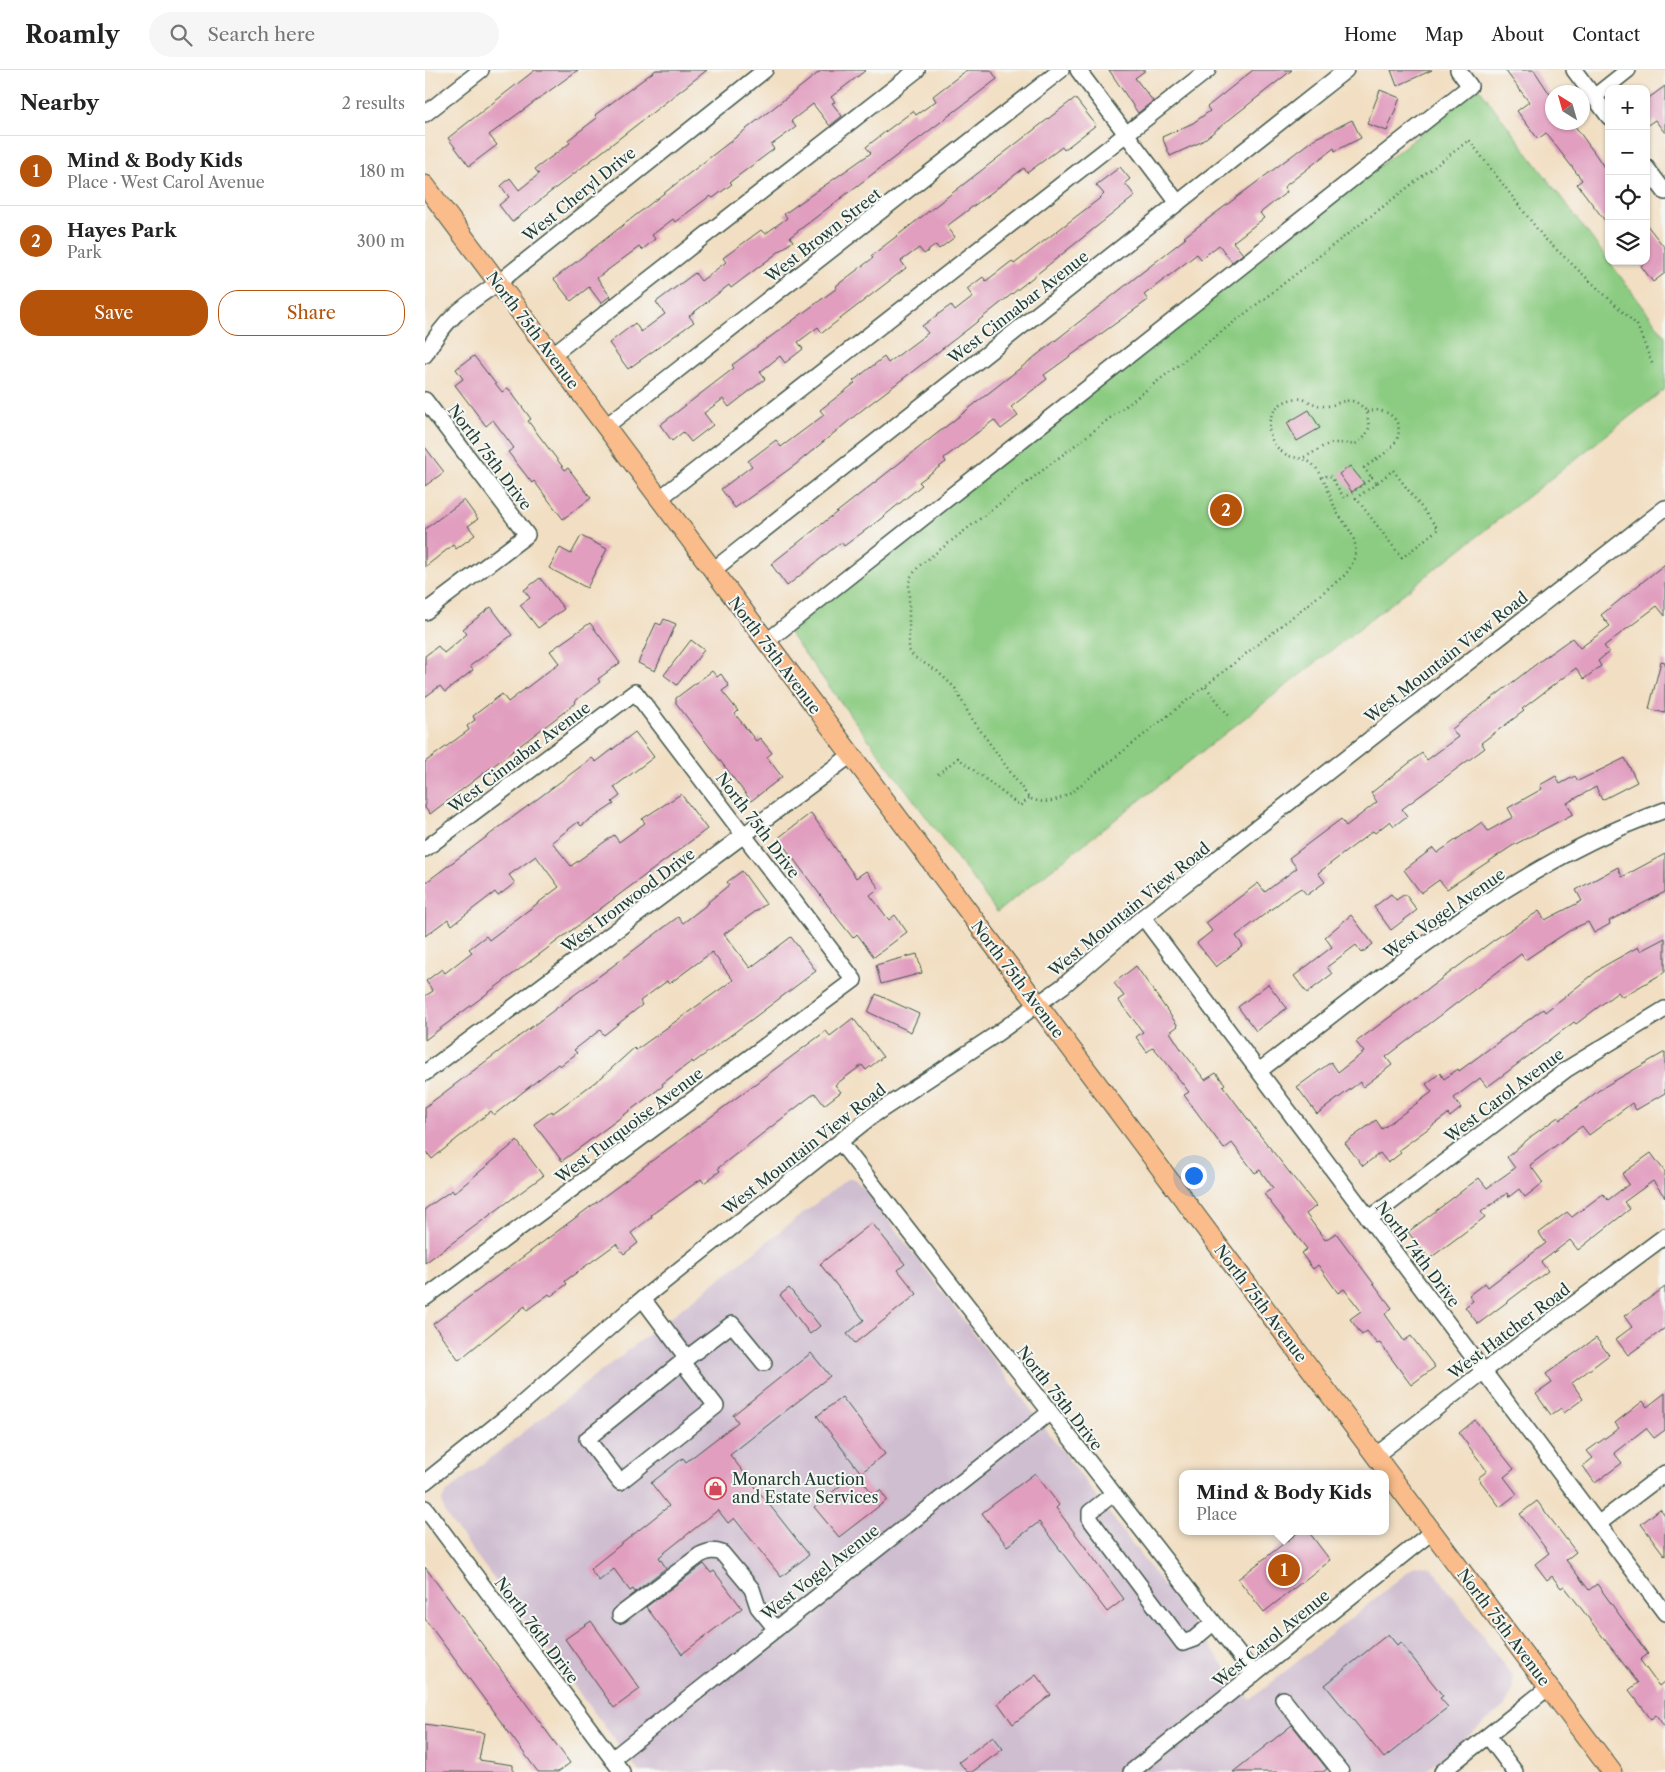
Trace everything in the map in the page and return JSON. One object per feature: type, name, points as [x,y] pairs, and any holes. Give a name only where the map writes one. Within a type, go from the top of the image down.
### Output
[{"type":"main road","name":"North 75th Avenue","points":[[425,185],[1386,1470]]},
{"type":"main road","name":"North 75th Avenue","points":[[1389,1474],[1612,1772]]},
{"type":"street","points":[[425,114],[481,70]]},
{"type":"street","name":"West Cheryl Drive","points":[[425,355],[438,332],[455,312],[498,283],[765,70]]},
{"type":"street","points":[[552,355],[917,70]]},
{"type":"street","name":"West Brown Street","points":[[605,427],[1061,70]]},
{"type":"street","points":[[1078,70],[1178,203]]},
{"type":"street","points":[[659,499],[1208,70]]},
{"type":"street","name":"West Cinnabar Avenue","points":[[712,571],[1346,70]]},
{"type":"street","points":[[766,642],[1470,86],[1459,70]]},
{"type":"street","points":[[1574,70],[1605,112]]},
{"type":"street","points":[[1594,97],[1628,70]]},
{"type":"street","points":[[1650,172],[1665,192]]},
{"type":"street","name":"North 75th Drive","points":[[425,400],[527,535],[425,612]]},
{"type":"street","name":"West Mountain View Road","points":[[425,1482],[516,1409],[643,1298],[872,1116],[1063,986],[1143,917],[1665,508]]},
{"type":"street","name":"West Cinnabar Avenue","points":[[425,850],[635,692]]},
{"type":"street","name":"North 75th Drive","points":[[635,692],[854,980]]},
{"type":"street","name":"West Ironwood Drive","points":[[425,1074],[851,755]]},
{"type":"street","name":"West Vogel Avenue","points":[[1259,1071],[1410,957],[1533,872],[1588,843],[1665,810]]},
{"type":"street","name":"North 74th Drive","points":[[1143,917],[1665,1613]]},
{"type":"street","name":"West Turquoise Avenue","points":[[425,1298],[854,980]]},
{"type":"street","name":"West Carol Avenue","points":[[1369,1218],[1567,1069],[1665,1009]]},
{"type":"street","name":"North 75th Drive","points":[[840,1142],[1254,1674]]},
{"type":"street","name":"West Hatcher Road","points":[[1375,1456],[1484,1371],[1665,1236]]},
{"type":"street","points":[[643,1298],[684,1360],[715,1406],[620,1482],[587,1439],[684,1360],[732,1324],[764,1363]]},
{"type":"street","name":"West Vogel Avenue","points":[[612,1759],[1049,1413]]},
{"type":"street","points":[[1598,1524],[1665,1474]]},
{"type":"street","points":[[1113,1494],[1091,1512],[1090,1519],[1183,1643],[1194,1639],[1213,1623]]},
{"type":"street","name":"North 76th Drive","points":[[425,1508],[622,1772]]},
{"type":"street","name":"West Carol Avenue","points":[[1131,1772],[1433,1531]]},
{"type":"street","points":[[620,1615],[709,1550],[722,1553],[752,1590],[758,1607],[776,1629]]},
{"type":"street","points":[[1442,1772],[1549,1687]]},
{"type":"street","points":[[1283,1699],[1341,1772]]},
{"type":"street","points":[[1487,1736],[1515,1772]]},
{"type":"path","points":[[1304,457],[1318,469],[1337,513],[1355,543],[1352,566],[1345,575],[1068,795],[1052,802],[1038,802],[1029,798],[970,716],[952,684],[937,671],[914,657],[909,650],[909,585],[913,573],[1469,140],[1544,238],[1637,325],[1653,366]]},
{"type":"path","points":[[1299,398],[1325,406],[1345,400],[1352,401],[1367,412],[1369,428],[1361,439],[1348,446],[1333,443],[1326,445],[1304,457],[1290,457],[1283,454],[1269,438],[1269,420],[1273,412],[1285,402],[1299,398]]},
{"type":"path","points":[[1367,412],[1381,409],[1387,412],[1393,416],[1399,431],[1395,444],[1364,468],[1379,487]]},
{"type":"path","points":[[1393,470],[1438,530],[1402,558],[1356,498],[1376,484],[1393,470]]},
{"type":"path","points":[[1321,478],[1329,475],[1344,498],[1371,478]]},
{"type":"path","points":[[1206,687],[1229,716]]},
{"type":"path","points":[[938,774],[958,758],[1020,806],[1029,798]]},
{"type":"shaded area","points":[[847,1179],[853,1179],[864,1188],[1250,1700],[1415,1566],[1422,1565],[1431,1567],[1513,1677],[1513,1690],[1505,1706],[1424,1772],[639,1772],[445,1514],[442,1500],[447,1492]]},
{"type":"green space","points":[[1479,88],[1605,256],[1605,265],[1612,265],[1665,336],[1665,389],[997,912],[787,630]]},
{"type":"building","points":[[535,70],[578,70],[489,135],[497,145],[469,166],[448,138]]},
{"type":"building","points":[[656,70],[707,70],[512,222],[499,205],[509,197],[501,186],[510,178],[519,190],[539,174],[535,169],[570,143],[568,140],[597,118],[595,115]]},
{"type":"building","points":[[822,70],[866,70],[831,97],[835,102],[832,103],[842,116],[830,126],[813,104],[791,121],[796,127],[771,145],[774,149],[730,182],[732,184],[713,198],[710,196],[675,222],[673,219],[652,235],[655,239],[642,250],[639,247],[597,278],[610,296],[601,303],[589,287],[571,301],[554,279]]},
{"type":"building","points":[[967,70],[991,70],[997,79],[790,237],[793,241],[731,288],[729,285],[689,316],[694,322],[628,369],[609,343],[635,323],[641,332],[665,314],[656,302],[695,273],[701,281],[726,262],[723,258],[761,230],[765,234],[787,218],[784,214],[871,153],[866,147],[913,111],[916,115],[936,101],[933,96]]},
{"type":"building","points":[[1109,70],[1146,70],[1135,78],[1153,101],[1138,113]]},
{"type":"building","points":[[1253,70],[1292,70],[1201,142],[1170,156],[1162,137],[1193,123],[1210,111],[1207,107]]},
{"type":"building","points":[[1391,70],[1432,70],[1397,86]]},
{"type":"building","points":[[1505,70],[1534,70],[1545,87],[1545,130],[1578,130],[1596,155],[1605,169],[1605,221],[1577,184],[1582,180],[1546,133],[1538,139],[1517,111],[1529,102]]},
{"type":"building","points":[[1665,86],[1665,133],[1655,120],[1650,123],[1650,97]]},
{"type":"building","points":[[1380,90],[1400,98],[1387,131],[1367,124]]},
{"type":"building","points":[[1075,98],[1096,125],[1064,150],[1062,147],[1027,173],[1024,168],[947,226],[955,237],[939,249],[936,245],[924,254],[919,248],[901,261],[906,268],[822,333],[818,327],[798,342],[803,349],[785,363],[780,356],[760,372],[765,379],[729,407],[723,399],[704,413],[713,425],[691,442],[683,432],[672,441],[660,425],[734,368],[732,365],[837,288],[836,286],[873,258],[871,256]]},
{"type":"building","points":[[1352,120],[1361,138],[1335,151],[1334,148],[1284,187],[1287,192],[1260,213],[1264,218],[1233,242],[1243,254],[1232,262],[1219,245],[1201,259],[1197,254],[1144,295],[1148,300],[1044,375],[1047,379],[1011,407],[1018,416],[1001,429],[994,420],[944,458],[946,462],[919,482],[922,485],[878,521],[844,546],[841,542],[787,586],[771,564],[1186,238],[1184,237],[1314,139]]},
{"type":"building","points":[[1120,167],[1130,179],[1125,183],[1135,196],[968,329],[862,410],[795,465],[735,508],[721,489],[752,466],[748,461],[776,440],[781,447],[824,415],[820,410],[855,383],[853,381],[884,357],[888,363],[928,333],[922,326],[951,305],[955,311],[973,297],[967,289],[983,277],[986,281],[1012,261],[1014,264],[1099,199],[1104,194],[1096,185]]},
{"type":"building","points":[[1650,229],[1665,248],[1665,273],[1653,282],[1641,266],[1650,265]]},
{"type":"building","points":[[474,356],[502,392],[508,388],[531,419],[528,421],[565,470],[568,468],[591,498],[563,519],[534,481],[532,483],[508,452],[514,448],[493,420],[486,426],[455,385],[463,379],[456,369]]},
{"type":"building","points":[[1309,410],[1320,428],[1297,441],[1287,423]]},
{"type":"building","points":[[425,447],[444,472],[425,486]]},
{"type":"building","points":[[1350,466],[1364,483],[1352,492],[1339,474]]},
{"type":"building","points":[[464,500],[478,519],[468,526],[475,535],[456,549],[453,545],[425,567],[425,529]]},
{"type":"building","points":[[581,536],[607,549],[587,588],[549,568],[560,548],[571,554]]},
{"type":"building","points":[[1665,564],[1665,616],[1657,606],[1604,646],[1609,652],[1598,661],[1601,666],[1584,679],[1576,668],[1522,709],[1524,711],[1481,743],[1485,748],[1402,809],[1407,816],[1394,826],[1390,821],[1375,833],[1373,831],[1318,873],[1325,882],[1307,895],[1301,888],[1236,936],[1243,946],[1216,967],[1197,943],[1212,931],[1206,923],[1258,883],[1265,892],[1297,868],[1289,858],[1341,819],[1346,826],[1377,802],[1371,793],[1422,753],[1427,760],[1458,737],[1452,729],[1548,655],[1572,638],[1580,648],[1610,626],[1601,615]]},
{"type":"building","points":[[540,578],[564,609],[538,628],[520,605],[530,598],[524,590]]},
{"type":"building","points":[[491,607],[512,635],[470,666],[473,670],[445,692],[440,686],[425,697],[425,656],[438,646],[444,653],[467,634],[463,629]]},
{"type":"building","points":[[664,619],[676,624],[655,671],[638,663],[656,623],[661,625]]},
{"type":"building","points":[[590,623],[620,663],[598,679],[600,682],[575,701],[576,703],[430,814],[425,808],[425,762],[469,730],[467,726],[475,720],[473,716],[502,694],[508,702],[559,663],[550,651]]},
{"type":"building","points":[[691,640],[704,650],[677,685],[664,675]]},
{"type":"building","points":[[1661,661],[1665,662],[1665,713],[1649,709]]},
{"type":"building","points":[[712,671],[717,677],[721,674],[729,686],[722,691],[738,711],[735,714],[756,741],[760,738],[772,753],[767,757],[782,777],[751,801],[676,703],[676,698]]},
{"type":"building","points":[[635,732],[654,757],[614,787],[620,796],[612,802],[614,804],[581,826],[578,822],[552,842],[571,866],[614,835],[619,842],[645,823],[642,819],[681,794],[707,829],[425,1040],[425,996],[433,991],[426,981],[442,969],[445,973],[472,952],[469,949],[486,936],[489,940],[559,887],[536,856],[509,875],[515,883],[498,896],[495,892],[452,925],[448,919],[425,936],[425,883],[592,758],[596,762]]},
{"type":"building","points":[[1625,758],[1637,782],[1602,800],[1596,787],[1567,803],[1573,814],[1512,846],[1447,889],[1439,880],[1421,893],[1404,870],[1433,848],[1437,853],[1482,822],[1488,831],[1513,817],[1508,808],[1542,789],[1540,785],[1556,776],[1560,784],[1575,776],[1578,781]]},
{"type":"building","points":[[811,813],[856,878],[866,871],[879,888],[870,895],[889,920],[895,915],[907,932],[874,957],[857,934],[853,938],[778,838]]},
{"type":"building","points":[[1665,854],[1665,892],[1609,921],[1610,924],[1594,933],[1588,922],[1572,929],[1525,960],[1521,954],[1386,1057],[1392,1065],[1363,1087],[1360,1082],[1317,1114],[1297,1087],[1331,1062],[1338,1072],[1364,1052],[1356,1042],[1494,940],[1539,911],[1545,920],[1582,901],[1576,890],[1618,867],[1622,877]]},
{"type":"building","points":[[742,871],[766,904],[724,934],[750,968],[791,937],[816,971],[693,1063],[692,1061],[662,1084],[663,1086],[562,1161],[534,1124],[552,1111],[553,1113],[602,1077],[634,1048],[636,1050],[733,980],[712,952],[669,984],[667,981],[640,1001],[642,1005],[604,1035],[600,1030],[574,1050],[577,1053],[560,1066],[558,1064],[494,1115],[491,1111],[432,1159],[425,1150],[425,1107],[678,917],[683,923],[709,903],[729,885],[727,882]]},
{"type":"building","points":[[1391,894],[1396,900],[1405,894],[1417,910],[1391,930],[1374,907]]},
{"type":"building","points":[[1351,915],[1373,944],[1362,953],[1356,945],[1327,967],[1332,974],[1307,993],[1294,976],[1332,947],[1325,937]]},
{"type":"building","points":[[1665,938],[1665,972],[1622,997],[1618,992],[1576,1024],[1574,1022],[1487,1087],[1480,1078],[1454,1098],[1461,1108],[1450,1117],[1448,1114],[1399,1150],[1401,1153],[1388,1163],[1380,1153],[1363,1166],[1345,1143],[1376,1120],[1382,1129],[1432,1092],[1426,1084],[1440,1073],[1444,1079],[1458,1069],[1459,1071],[1543,1009],[1545,1012],[1604,966],[1638,947],[1640,951]]},
{"type":"building","points":[[917,954],[922,973],[881,984],[876,965]]},
{"type":"building","points":[[1136,966],[1178,1026],[1170,1032],[1181,1049],[1205,1080],[1216,1073],[1225,1084],[1223,1086],[1316,1206],[1306,1214],[1325,1240],[1336,1233],[1392,1308],[1385,1314],[1404,1341],[1411,1336],[1435,1367],[1411,1385],[1380,1343],[1377,1344],[1367,1331],[1362,1335],[1350,1319],[1361,1311],[1344,1289],[1338,1293],[1318,1265],[1313,1269],[1301,1253],[1307,1249],[1264,1194],[1273,1188],[1260,1170],[1255,1173],[1232,1143],[1224,1149],[1184,1095],[1189,1092],[1165,1061],[1153,1047],[1147,1052],[1136,1037],[1143,1032],[1118,1000],[1124,996],[1114,983]]},
{"type":"building","points":[[1268,984],[1287,1008],[1256,1031],[1238,1007]]},
{"type":"building","points":[[876,994],[919,1014],[911,1032],[868,1012]]},
{"type":"building","points":[[853,1018],[883,1057],[866,1070],[862,1065],[835,1085],[841,1092],[824,1105],[815,1093],[718,1168],[720,1171],[704,1183],[701,1179],[651,1215],[652,1217],[631,1233],[638,1243],[624,1254],[616,1244],[565,1281],[567,1284],[551,1296],[549,1294],[527,1310],[525,1306],[459,1360],[433,1324],[826,1031],[830,1036]]},
{"type":"building","points":[[1665,1052],[1665,1093],[1636,1110],[1632,1103],[1589,1135],[1582,1126],[1530,1165],[1543,1183],[1525,1197],[1519,1189],[1509,1197],[1507,1193],[1481,1212],[1485,1217],[1429,1259],[1408,1232],[1479,1178],[1487,1188],[1515,1168],[1507,1157],[1533,1135],[1558,1117],[1560,1120],[1602,1088]]},
{"type":"building","points":[[517,1141],[543,1176],[425,1263],[425,1209],[452,1190],[454,1193]]},
{"type":"building","points":[[1651,1153],[1665,1172],[1665,1197],[1653,1181],[1624,1202],[1630,1209],[1578,1250],[1570,1240],[1541,1262],[1548,1271],[1478,1324],[1465,1307],[1473,1301],[1469,1295],[1485,1283],[1488,1287],[1546,1243],[1539,1233],[1567,1212],[1572,1217],[1603,1194],[1608,1200],[1629,1184],[1622,1174]]},
{"type":"building","points":[[872,1223],[905,1264],[898,1270],[917,1294],[855,1343],[847,1334],[864,1320],[820,1264]]},
{"type":"building","points":[[1665,1287],[1665,1328],[1628,1355],[1616,1339],[1632,1327],[1624,1316]]},
{"type":"building","points":[[789,1288],[820,1326],[810,1334],[780,1295]]},
{"type":"building","points":[[1596,1338],[1609,1355],[1572,1383],[1583,1399],[1564,1413],[1561,1408],[1551,1415],[1536,1394],[1552,1383],[1546,1374]]},
{"type":"building","points":[[811,1353],[830,1376],[730,1455],[809,1555],[781,1577],[734,1518],[728,1523],[718,1510],[659,1557],[666,1568],[635,1592],[633,1589],[630,1591],[614,1569],[599,1581],[590,1569],[669,1506],[651,1483],[683,1458],[686,1462],[738,1422],[733,1415]]},
{"type":"building","points":[[1665,1393],[1665,1430],[1654,1438],[1646,1428],[1614,1453],[1622,1463],[1595,1483],[1583,1466],[1593,1458],[1587,1451],[1619,1428],[1615,1423],[1643,1401],[1647,1407]]},
{"type":"building","points":[[842,1397],[885,1454],[861,1473],[817,1416]]},
{"type":"building","points":[[1475,1420],[1514,1469],[1504,1477],[1517,1494],[1500,1507],[1478,1478],[1487,1471],[1459,1433]]},
{"type":"building","points":[[856,1473],[874,1495],[880,1490],[887,1500],[839,1537],[814,1507]]},
{"type":"building","points":[[1035,1473],[1059,1505],[1056,1508],[1124,1599],[1107,1612],[1039,1522],[1007,1546],[982,1513]]},
{"type":"building","points":[[1537,1501],[1576,1552],[1566,1560],[1589,1590],[1597,1584],[1648,1654],[1640,1660],[1659,1686],[1665,1681],[1665,1727],[1656,1715],[1651,1719],[1629,1690],[1638,1683],[1564,1586],[1561,1588],[1552,1576],[1547,1580],[1535,1564],[1549,1553],[1520,1514]]},
{"type":"building","points":[[1660,1509],[1665,1515],[1665,1556],[1641,1524]]},
{"type":"building","points":[[1295,1535],[1311,1535],[1330,1560],[1264,1612],[1238,1579]]},
{"type":"building","points":[[704,1564],[711,1573],[714,1571],[742,1608],[682,1654],[646,1607]]},
{"type":"building","points":[[425,1567],[570,1763],[558,1772],[538,1772],[425,1619]]},
{"type":"building","points":[[591,1621],[640,1689],[614,1708],[565,1639]]},
{"type":"building","points":[[1388,1634],[1397,1645],[1400,1642],[1443,1696],[1440,1698],[1448,1707],[1384,1758],[1325,1685]]},
{"type":"building","points":[[1036,1675],[1051,1695],[1013,1724],[998,1703]]},
{"type":"building","points":[[425,1724],[484,1733],[479,1760],[513,1765],[513,1772],[425,1772]]},
{"type":"building","points":[[1292,1725],[1327,1769],[1323,1772],[1233,1772]]},
{"type":"building","points":[[993,1736],[1003,1749],[972,1772],[967,1772],[959,1762]]},
{"type":"place","name":"Hayes Park","points":[[1226,510]]},
{"type":"place","name":"Monarch Auction and Estate Services","points":[[716,1488]]},
{"type":"place","name":"Mind & Body Kids","points":[[1284,1570]]}]
